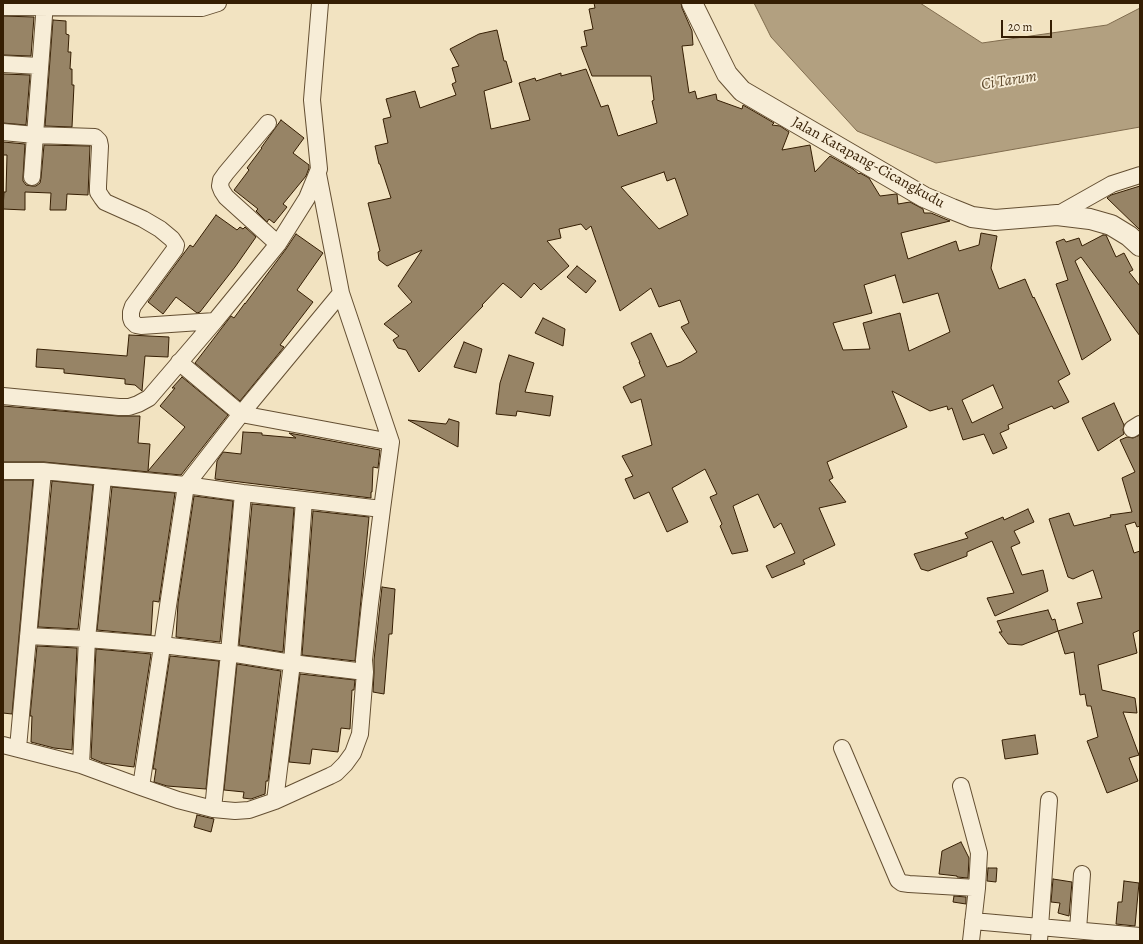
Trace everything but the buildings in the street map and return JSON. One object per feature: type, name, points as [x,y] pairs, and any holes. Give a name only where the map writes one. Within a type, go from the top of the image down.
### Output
[{"type":"street","points":[[3,7],[45,5],[202,8],[218,3]]},
{"type":"street","points":[[43,471],[28,636],[11,747],[81,765],[178,800],[213,809],[235,811],[249,810],[275,801],[336,773],[345,764],[353,753],[360,734],[364,660],[391,442],[342,293],[318,174],[319,165],[312,100],[320,3]]},
{"type":"street","name":"Jalan Katapang-Cicangkudu","points":[[692,3],[727,74],[742,91],[924,197],[972,217],[995,220],[1057,215],[1090,219],[1111,225],[1129,236],[1140,246]]},
{"type":"street","points":[[32,177],[45,5]]},
{"type":"street","points":[[3,64],[40,66]]},
{"type":"street","points":[[268,123],[226,173],[221,180],[220,186],[226,197],[278,244]]},
{"type":"street","points":[[3,132],[35,135],[95,137],[99,141],[100,146],[98,192],[102,198],[105,202],[143,219],[160,229],[175,242],[176,245],[175,249],[133,306],[130,312],[132,322],[136,325],[142,326],[215,321]]},
{"type":"street","points":[[3,396],[119,407],[129,407],[149,398],[278,244],[307,198],[318,174]]},
{"type":"street","points":[[1057,215],[1112,184],[1140,175]]},
{"type":"street","points":[[141,787],[186,484],[241,414],[342,293]]},
{"type":"street","points":[[179,362],[241,414],[391,442]]},
{"type":"street","points":[[3,471],[43,471],[186,484],[244,493],[382,508]]},
{"type":"street","points":[[81,765],[87,639],[104,477]]},
{"type":"street","points":[[213,809],[244,493]]},
{"type":"street","points":[[275,801],[292,663],[304,500]]},
{"type":"street","points":[[28,636],[162,645],[364,672]]},
{"type":"street","points":[[842,748],[898,880],[902,883],[909,884],[977,888]]},
{"type":"street","points":[[961,786],[979,847],[977,888],[971,941]]},
{"type":"street","points":[[1040,934],[1049,800]]},
{"type":"street","points":[[1078,930],[1082,874]]},
{"type":"street","points":[[973,921],[1040,934],[1078,930],[1140,936]]},
{"type":"water","name":"Ci Tarum","points":[[754,3],[920,3],[982,43],[1107,25],[1140,8],[1140,127],[936,163],[857,131],[771,37]]}]
